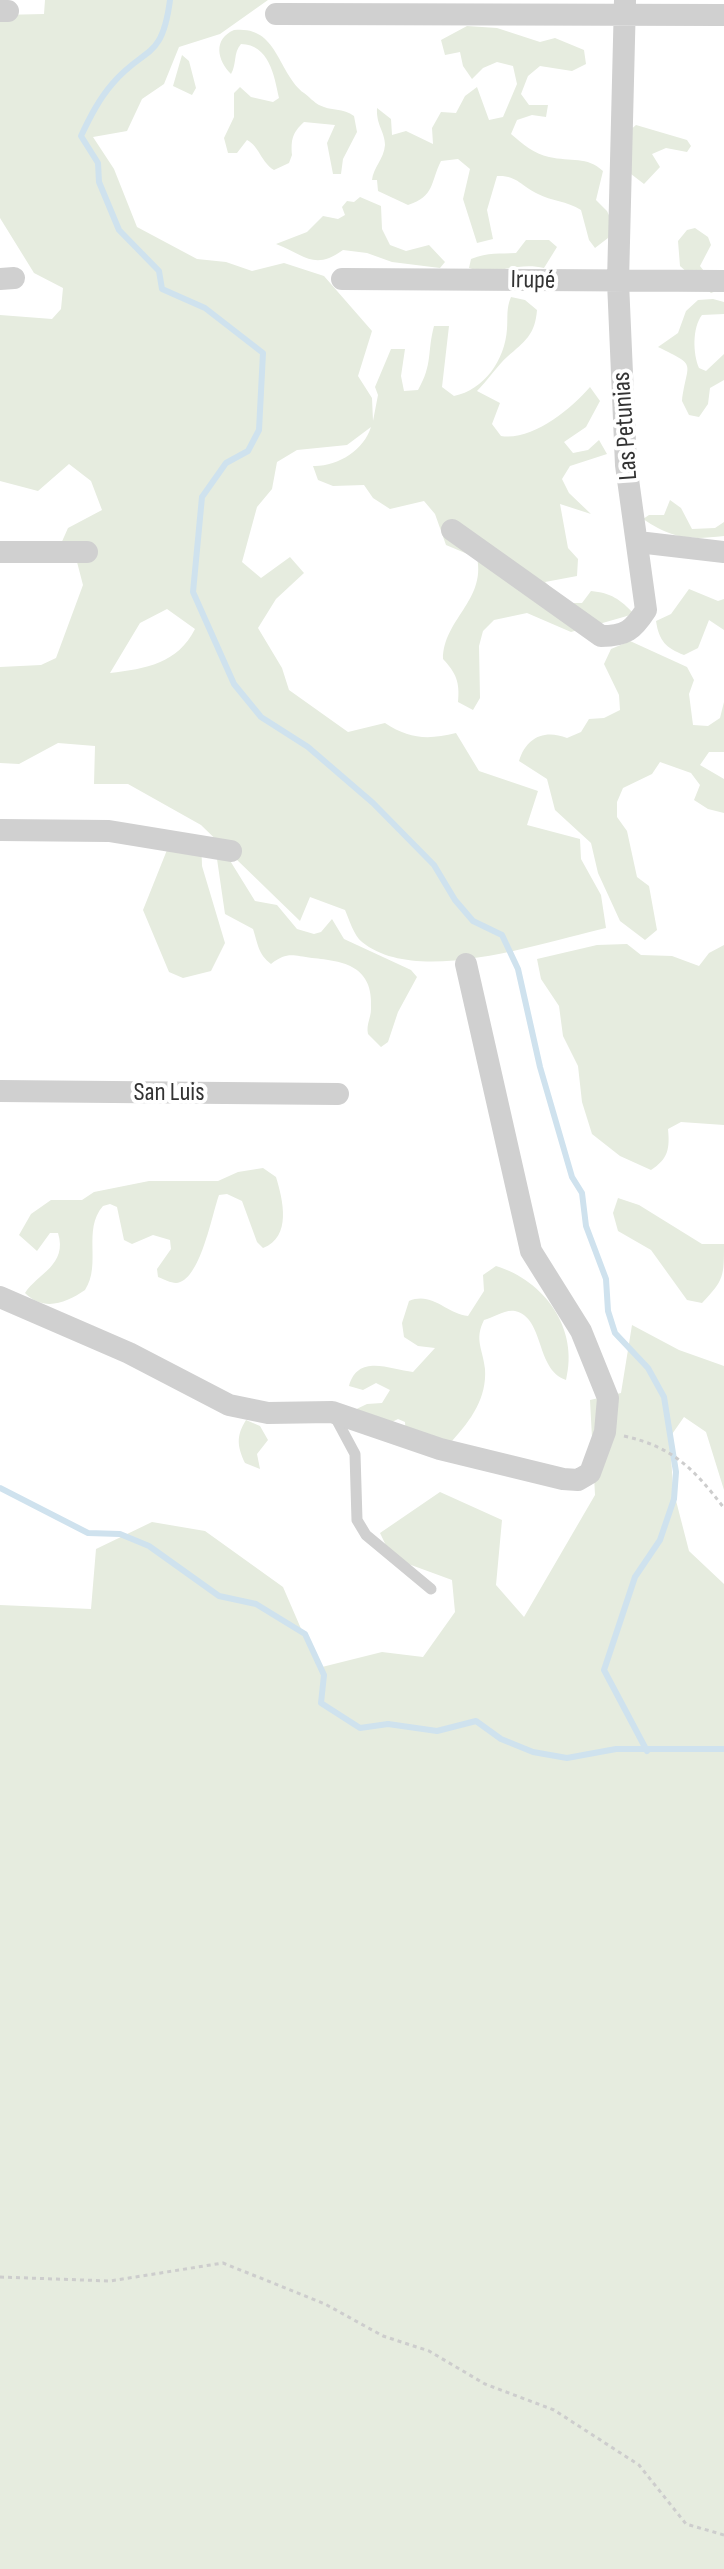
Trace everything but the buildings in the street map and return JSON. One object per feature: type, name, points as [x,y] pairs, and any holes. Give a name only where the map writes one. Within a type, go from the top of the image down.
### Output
[{"type":"street","points":[[276,14],[625,7],[724,15]]},
{"type":"street","name":"Las Petunias","points":[[452,530],[601,636],[618,636],[633,630],[646,610],[626,465],[618,282],[625,7]]},
{"type":"street","name":"Irupé","points":[[342,279],[724,281]]},
{"type":"street","points":[[638,542],[724,552]]},
{"type":"street","points":[[0,552],[87,552]]},
{"type":"street","points":[[0,830],[109,831],[231,851]]},
{"type":"street","points":[[0,1297],[129,1353],[229,1405],[268,1413],[332,1412],[440,1449],[563,1479],[578,1480],[590,1473],[605,1432],[608,1398],[581,1331],[531,1251],[466,964]]},
{"type":"street","name":"San Luis","points":[[0,1091],[338,1094]]},
{"type":"lane","points":[[332,1412],[355,1454],[357,1520],[366,1535],[431,1589]]},
{"type":"path","points":[[605,1432],[648,1442],[673,1455],[697,1473],[724,1508]]},
{"type":"path","points":[[0,2277],[110,2281],[223,2263],[325,2304],[383,2336],[429,2351],[485,2384],[554,2410],[639,2465],[686,2524],[724,2535]]},
{"type":"shaded area","points":[[45,0],[268,0],[220,34],[179,47],[164,84],[142,99],[127,131],[93,137],[114,169],[137,227],[197,259],[226,262],[252,271],[284,263],[324,276],[372,331],[358,376],[372,398],[373,421],[378,395],[375,387],[391,349],[405,349],[401,376],[404,391],[418,390],[428,365],[434,326],[449,326],[442,387],[454,396],[465,393],[483,380],[502,352],[511,297],[525,300],[537,310],[534,326],[524,342],[477,391],[500,403],[492,424],[501,436],[525,434],[538,429],[561,414],[590,387],[600,401],[586,427],[564,442],[573,453],[588,450],[599,440],[607,454],[570,466],[562,479],[569,493],[591,514],[560,504],[568,548],[578,559],[577,576],[545,582],[567,603],[582,603],[591,591],[598,592],[615,598],[634,614],[571,632],[527,613],[494,620],[483,631],[479,646],[480,698],[473,710],[458,702],[456,678],[443,659],[450,633],[475,586],[477,558],[446,545],[435,514],[424,501],[390,509],[373,498],[364,485],[333,486],[318,480],[313,466],[331,464],[348,456],[362,443],[371,427],[347,445],[297,450],[277,462],[272,489],[257,507],[242,562],[261,578],[290,557],[304,573],[276,599],[258,628],[282,668],[289,690],[348,732],[385,723],[419,737],[456,733],[479,771],[538,791],[527,825],[580,839],[581,859],[601,895],[606,928],[481,957],[414,961],[386,955],[359,939],[345,910],[310,897],[300,921],[201,825],[128,784],[94,784],[95,746],[58,743],[19,764],[0,763],[0,667],[41,665],[56,658],[83,585],[77,562],[56,555],[68,528],[102,510],[91,481],[69,464],[38,491],[0,481],[0,315],[52,319],[61,309],[63,288],[34,273],[0,218],[0,15],[44,14]],"holes":[[[167,609],[195,629],[180,650],[170,657],[148,666],[110,673],[140,623]]]},
{"type":"shaded area","points":[[467,26],[497,28],[540,42],[555,38],[584,50],[586,64],[572,71],[540,66],[528,76],[521,94],[529,105],[548,105],[546,117],[532,115],[517,120],[511,134],[538,154],[585,161],[603,171],[596,200],[607,211],[613,224],[608,238],[595,248],[589,240],[581,210],[543,196],[504,176],[497,176],[487,210],[493,239],[477,243],[463,199],[470,169],[458,159],[441,161],[427,193],[408,205],[378,191],[377,180],[372,180],[385,145],[377,108],[391,119],[392,135],[406,131],[433,144],[432,128],[441,112],[456,113],[465,96],[477,87],[489,120],[503,117],[517,84],[513,66],[497,62],[483,68],[472,79],[463,66],[460,52],[445,55],[441,40]]},
{"type":"shaded area","points":[[234,30],[249,30],[268,42],[295,84],[317,104],[354,116],[357,132],[343,159],[341,174],[333,174],[327,143],[335,125],[304,122],[293,137],[289,163],[274,170],[247,140],[237,153],[228,153],[224,138],[234,117],[234,93],[240,87],[251,97],[273,102],[279,98],[269,62],[258,49],[241,44],[231,74],[226,68],[220,56],[220,44]]},
{"type":"shaded area","points":[[182,55],[189,61],[196,88],[192,95],[173,86]]},
{"type":"shaded area","points":[[636,125],[687,140],[691,146],[687,152],[666,148],[652,154],[660,167],[644,184],[631,174],[629,131]]},
{"type":"shaded area","points":[[360,197],[381,206],[382,229],[390,245],[406,251],[429,245],[445,262],[440,268],[392,262],[367,253],[343,250],[317,260],[276,244],[307,232],[323,216],[338,219],[345,215],[342,207],[347,201],[354,202]]},
{"type":"shaded area","points":[[695,228],[708,237],[711,245],[700,266],[719,290],[711,293],[680,266],[678,241],[687,230]]},
{"type":"shaded area","points":[[526,240],[549,240],[557,247],[544,268],[524,266],[487,271],[469,268],[471,259],[477,257],[516,253]]},
{"type":"shaded area","points":[[698,300],[724,302],[724,314],[702,315],[695,334],[696,356],[699,368],[706,371],[724,354],[724,380],[710,388],[708,404],[699,417],[689,415],[682,401],[687,372],[685,362],[658,347],[678,333],[686,311]]},
{"type":"shaded area","points":[[670,500],[681,508],[692,529],[715,528],[724,522],[724,536],[682,536],[663,531],[643,519],[649,515],[664,515]]},
{"type":"shaded area","points":[[689,589],[718,601],[724,599],[724,630],[709,620],[698,648],[684,655],[664,643],[656,621],[671,614]]},
{"type":"shaded area","points":[[630,641],[687,667],[694,680],[689,694],[693,725],[708,726],[720,718],[724,702],[724,752],[709,752],[700,765],[724,779],[724,813],[708,809],[694,800],[700,785],[691,773],[660,762],[652,774],[623,788],[617,802],[617,817],[627,831],[637,877],[649,886],[657,930],[645,940],[620,921],[598,873],[591,843],[555,810],[547,779],[519,761],[526,746],[537,737],[551,734],[567,738],[581,732],[589,719],[604,718],[620,710],[619,695],[604,664],[611,649]]},
{"type":"shaded area","points":[[201,836],[202,866],[225,943],[211,971],[183,978],[169,972],[143,910],[167,850]]},
{"type":"shaded area","points":[[217,859],[229,859],[255,901],[277,905],[297,929],[314,934],[321,932],[332,919],[344,939],[411,970],[417,977],[398,1012],[388,1042],[381,1047],[368,1034],[371,995],[368,983],[355,968],[335,961],[295,956],[282,957],[271,964],[263,956],[253,929],[225,914]]},
{"type":"shaded area","points":[[627,944],[641,955],[672,956],[699,966],[709,953],[724,945],[724,1125],[681,1122],[668,1129],[667,1153],[651,1170],[620,1156],[592,1134],[582,1102],[578,1066],[563,1036],[559,1006],[541,979],[537,959],[597,945]]},
{"type":"shaded area","points":[[263,1168],[276,1177],[283,1217],[278,1236],[263,1248],[257,1242],[242,1201],[227,1194],[219,1195],[209,1231],[192,1272],[184,1280],[172,1282],[158,1277],[157,1269],[171,1249],[170,1240],[153,1235],[132,1244],[124,1240],[117,1207],[110,1204],[103,1206],[97,1215],[92,1269],[85,1290],[55,1304],[40,1302],[25,1293],[50,1268],[59,1253],[58,1233],[50,1233],[37,1251],[19,1235],[31,1214],[51,1200],[82,1200],[94,1192],[149,1181],[218,1181],[238,1172]]},
{"type":"shaded area","points":[[618,1198],[639,1205],[702,1244],[724,1244],[721,1277],[702,1303],[687,1300],[651,1250],[618,1231],[613,1213]]},
{"type":"shaded area","points":[[496,1266],[529,1283],[554,1310],[567,1343],[569,1361],[566,1380],[549,1366],[531,1323],[515,1311],[507,1311],[484,1320],[481,1327],[479,1339],[485,1369],[483,1390],[471,1417],[452,1441],[406,1438],[405,1422],[398,1419],[384,1426],[346,1414],[367,1404],[382,1403],[390,1390],[376,1383],[363,1390],[349,1386],[360,1370],[376,1366],[413,1372],[435,1348],[418,1346],[404,1337],[402,1323],[409,1301],[425,1299],[468,1316],[484,1291],[483,1275]]},
{"type":"shaded area","points":[[632,1325],[679,1350],[724,1366],[724,1490],[706,1432],[684,1417],[670,1437],[673,1489],[689,1551],[724,1584],[724,2569],[0,2569],[0,1605],[91,1609],[96,1549],[152,1522],[205,1531],[283,1587],[318,1668],[382,1652],[423,1657],[455,1612],[452,1580],[392,1558],[380,1533],[440,1492],[502,1520],[496,1585],[524,1617],[595,1495],[590,1400],[621,1393]]},
{"type":"shaded area","points":[[246,1420],[260,1426],[268,1440],[257,1454],[260,1469],[245,1463],[240,1451],[239,1436]]},
{"type":"waterway","points":[[170,0],[167,20],[157,43],[108,89],[81,136],[98,163],[99,182],[119,230],[159,271],[162,289],[205,308],[263,353],[259,430],[248,451],[226,463],[202,497],[193,592],[234,684],[261,717],[308,747],[373,803],[434,865],[455,900],[473,921],[502,935],[518,969],[540,1067],[572,1177],[582,1193],[586,1226],[606,1279],[608,1311],[615,1333],[648,1368],[664,1397],[676,1472],[674,1499],[660,1540],[635,1577],[604,1670],[647,1751]]},
{"type":"waterway","points":[[0,1488],[88,1533],[120,1534],[149,1546],[219,1596],[256,1604],[305,1634],[324,1675],[321,1703],[360,1728],[388,1724],[437,1731],[476,1721],[501,1739],[533,1752],[567,1758],[616,1749],[724,1749]]}]
